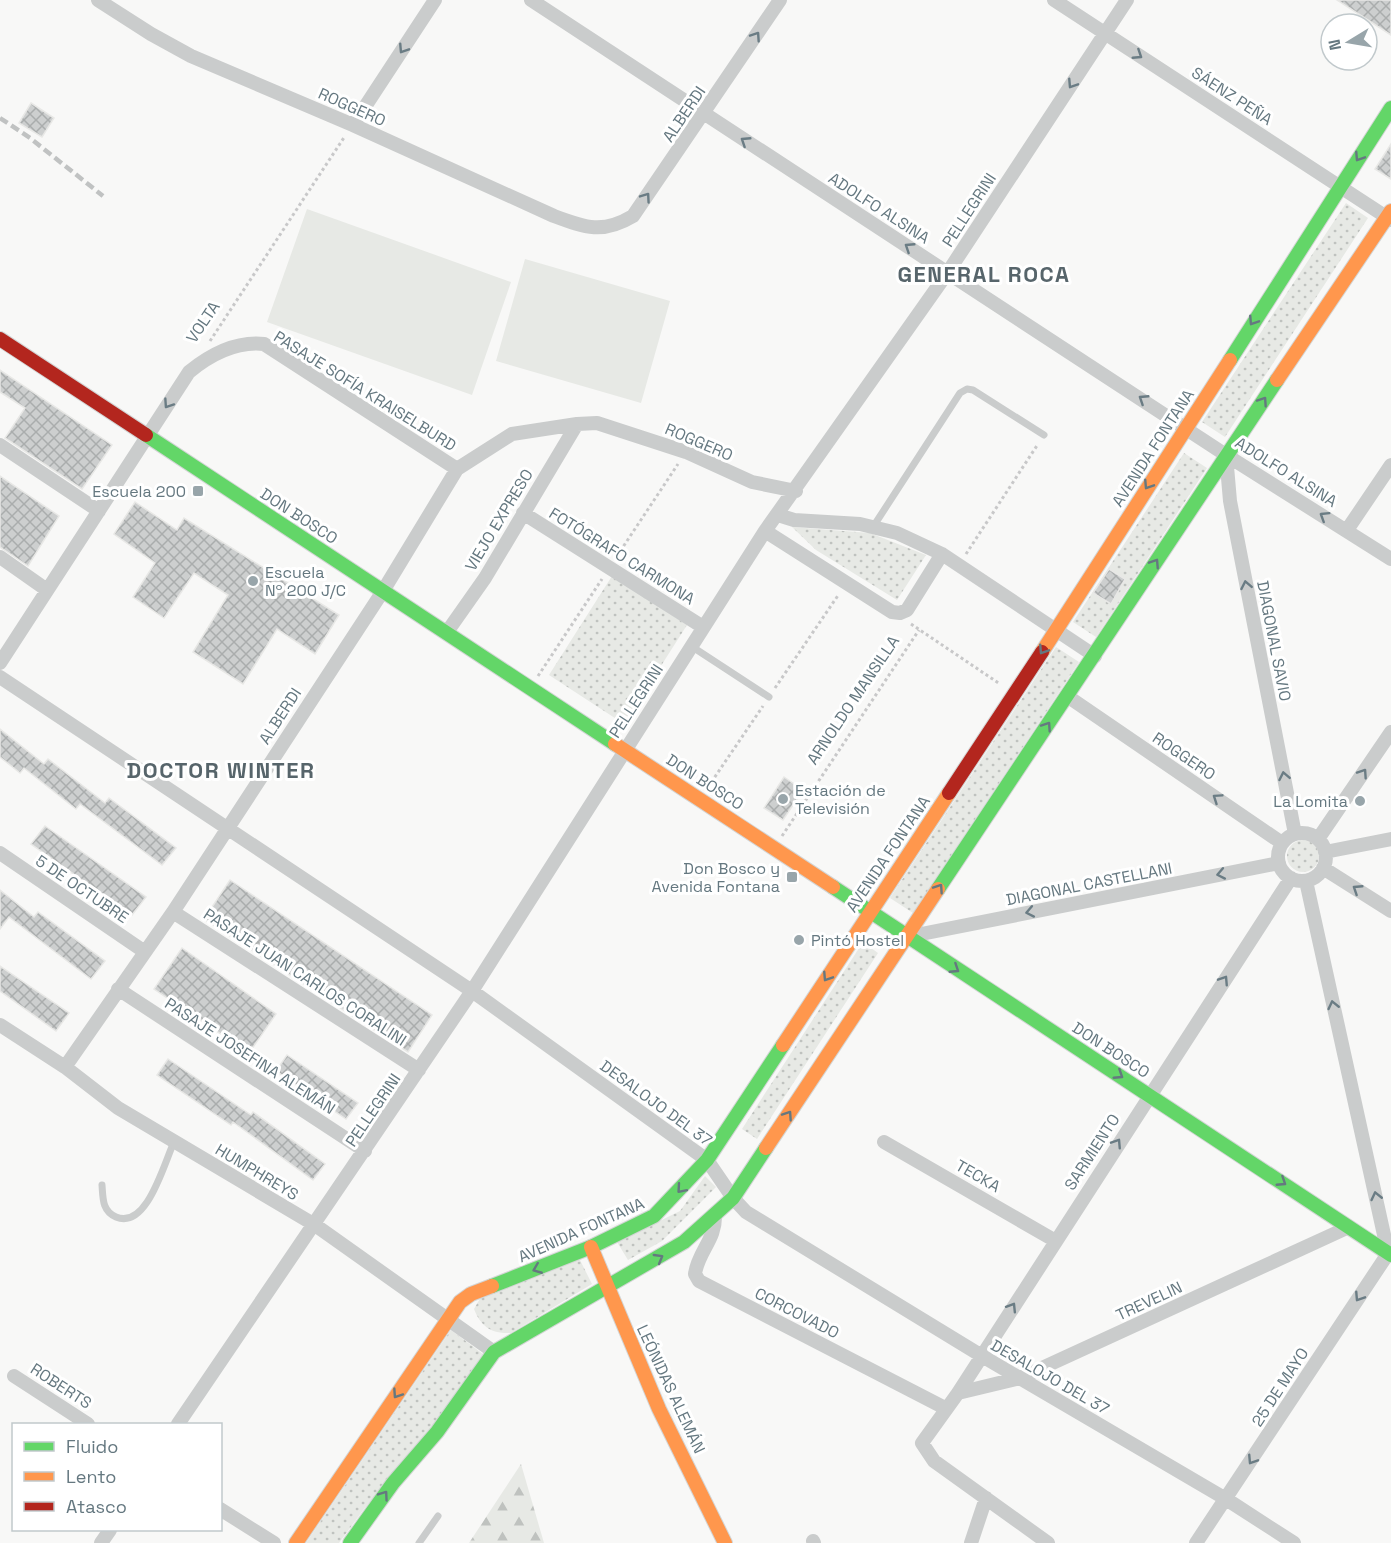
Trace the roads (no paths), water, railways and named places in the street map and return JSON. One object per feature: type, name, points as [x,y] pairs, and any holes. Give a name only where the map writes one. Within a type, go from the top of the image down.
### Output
[{"type":"street","name":"ROGGERO","points":[[98,0],[191,56],[353,125],[554,216],[579,225],[600,229]]},
{"type":"street","points":[[353,125],[435,0]]},
{"type":"street","name":"ADOLFO ALSINA","points":[[531,0],[1226,454],[1391,559]]},
{"type":"street","name":"ALBERDI","points":[[600,229],[617,225],[633,216],[780,0]]},
{"type":"street","name":"SÁENZ PEÑA","points":[[1054,0],[1340,186],[1390,216]]},
{"type":"street","name":"PELLEGRINI","points":[[179,1423],[472,991],[624,749],[765,531],[796,491],[948,272],[1127,0]]},
{"type":"street","name":"AVENIDA FONTANA","points":[[296,1543],[460,1302],[471,1294],[591,1247],[654,1216],[707,1160],[1056,630],[1391,108]]},
{"type":"street","points":[[350,1543],[393,1483],[437,1432],[494,1352],[684,1242],[733,1198],[1095,656],[1226,454],[1390,216]]},
{"type":"street","name":"DON BOSCO","points":[[0,339],[870,910],[906,937],[1390,1252]]},
{"type":"street","name":"PASAJE SOFÍA KRAISELBURD","points":[[147,436],[189,372],[207,358],[238,345],[264,344],[457,469]]},
{"type":"street","name":"ROGGERO","points":[[457,469],[512,434],[597,423],[686,452],[752,482],[796,491]]},
{"type":"street","name":"VIEJO EXPRESO","points":[[447,632],[485,578],[577,424]]},
{"type":"street","points":[[0,663],[147,436]]},
{"type":"street","points":[[0,445],[99,511]]},
{"type":"street","name":"DIAGONAL SAVIO","points":[[1226,454],[1230,501],[1295,834]]},
{"type":"street","points":[[1347,530],[1391,465]]},
{"type":"street","name":"ALBERDI","points":[[65,1067],[173,912],[382,591],[457,469]]},
{"type":"street","name":"FOTÓGRAFO CARMONA","points":[[523,513],[704,627]]},
{"type":"street","points":[[778,515],[794,520],[873,526],[897,533],[942,554],[1095,656]]},
{"type":"street","name":"ARNOLDO MANSILLA","points":[[765,531],[896,612],[907,610],[942,554]]},
{"type":"street","points":[[0,557],[47,590]]},
{"type":"street","name":"DESALOJO DEL 37","points":[[0,677],[472,991],[707,1160],[733,1198],[746,1212],[982,1356],[1226,1499],[1294,1543]]},
{"type":"street","name":"ROGGERO","points":[[1067,696],[1282,843]]},
{"type":"street","points":[[1318,839],[1391,732]]},
{"type":"street","points":[[1304,833],[1318,839],[1325,852],[1323,867],[1313,879],[1306,881],[1284,874],[1279,863],[1279,850],[1282,843],[1295,834],[1304,833]]},
{"type":"street","points":[[1325,852],[1391,838]]},
{"type":"street","name":"5 DE OCTUBRE","points":[[0,853],[145,952]]},
{"type":"street","name":"DIAGONAL CASTELLANI","points":[[906,937],[1279,863]]},
{"type":"street","points":[[1323,867],[1391,911]]},
{"type":"street","name":"SARMIENTO","points":[[986,1498],[934,1461],[922,1443],[958,1393],[1054,1240],[1291,878]]},
{"type":"street","points":[[1306,881],[1390,1252]]},
{"type":"street","name":"PASAJE JUAN CARLOS CORALINI","points":[[173,912],[419,1070]]},
{"type":"street","name":"PASAJE JOSEFINA ALEMÁN","points":[[118,989],[365,1151]]},
{"type":"street","name":"HUMPHREYS","points":[[0,1024],[65,1067],[118,1108],[315,1225],[494,1352]]},
{"type":"street","name":"TECKA","points":[[884,1142],[1054,1240]]},
{"type":"street","name":"CORCOVADO","points":[[716,1215],[716,1230],[696,1265],[694,1274],[699,1281],[945,1408]]},
{"type":"street","name":"TREVELIN","points":[[958,1393],[1020,1378],[1349,1227]]},
{"type":"street","name":"LEÓNIDAS ALEMÁN","points":[[591,1247],[659,1409],[725,1543]]},
{"type":"street","name":"25 DE MAYO","points":[[1196,1543],[1390,1252]]},
{"type":"street","name":"ROBERTS","points":[[14,1376],[85,1423]]},
{"type":"street","points":[[971,1543],[986,1498],[1048,1543]]},
{"type":"street","points":[[222,1510],[274,1543]]},
{"type":"lane","points":[[873,526],[960,393],[967,389],[974,390],[1044,435]]},
{"type":"lane","points":[[691,646],[770,696]]},
{"type":"lane","points":[[102,1185],[104,1205],[110,1214],[120,1219],[131,1219],[141,1213],[150,1200],[174,1142]]},
{"type":"lane","points":[[419,1543],[438,1516]]},
{"type":"railway","points":[[0,118],[30,138],[103,196]]},
{"type":"place","name":"Escuela 200","points":[[198,491]]},
{"type":"place","name":"Escuela Nº 200 J/C","points":[[253,581]]},
{"type":"place","name":"Estación de Televisión","points":[[783,799]]},
{"type":"place","name":"La Lomita","points":[[1360,801]]},
{"type":"place","name":"Don Bosco y Avenida Fontana","points":[[792,877]]},
{"type":"place","name":"Pintó Hostel","points":[[799,940]]},
{"type":"district","name":"GENERAL ROCA","points":[[984,274]]},
{"type":"district","name":"DOCTOR WINTER","points":[[221,770]]}]
